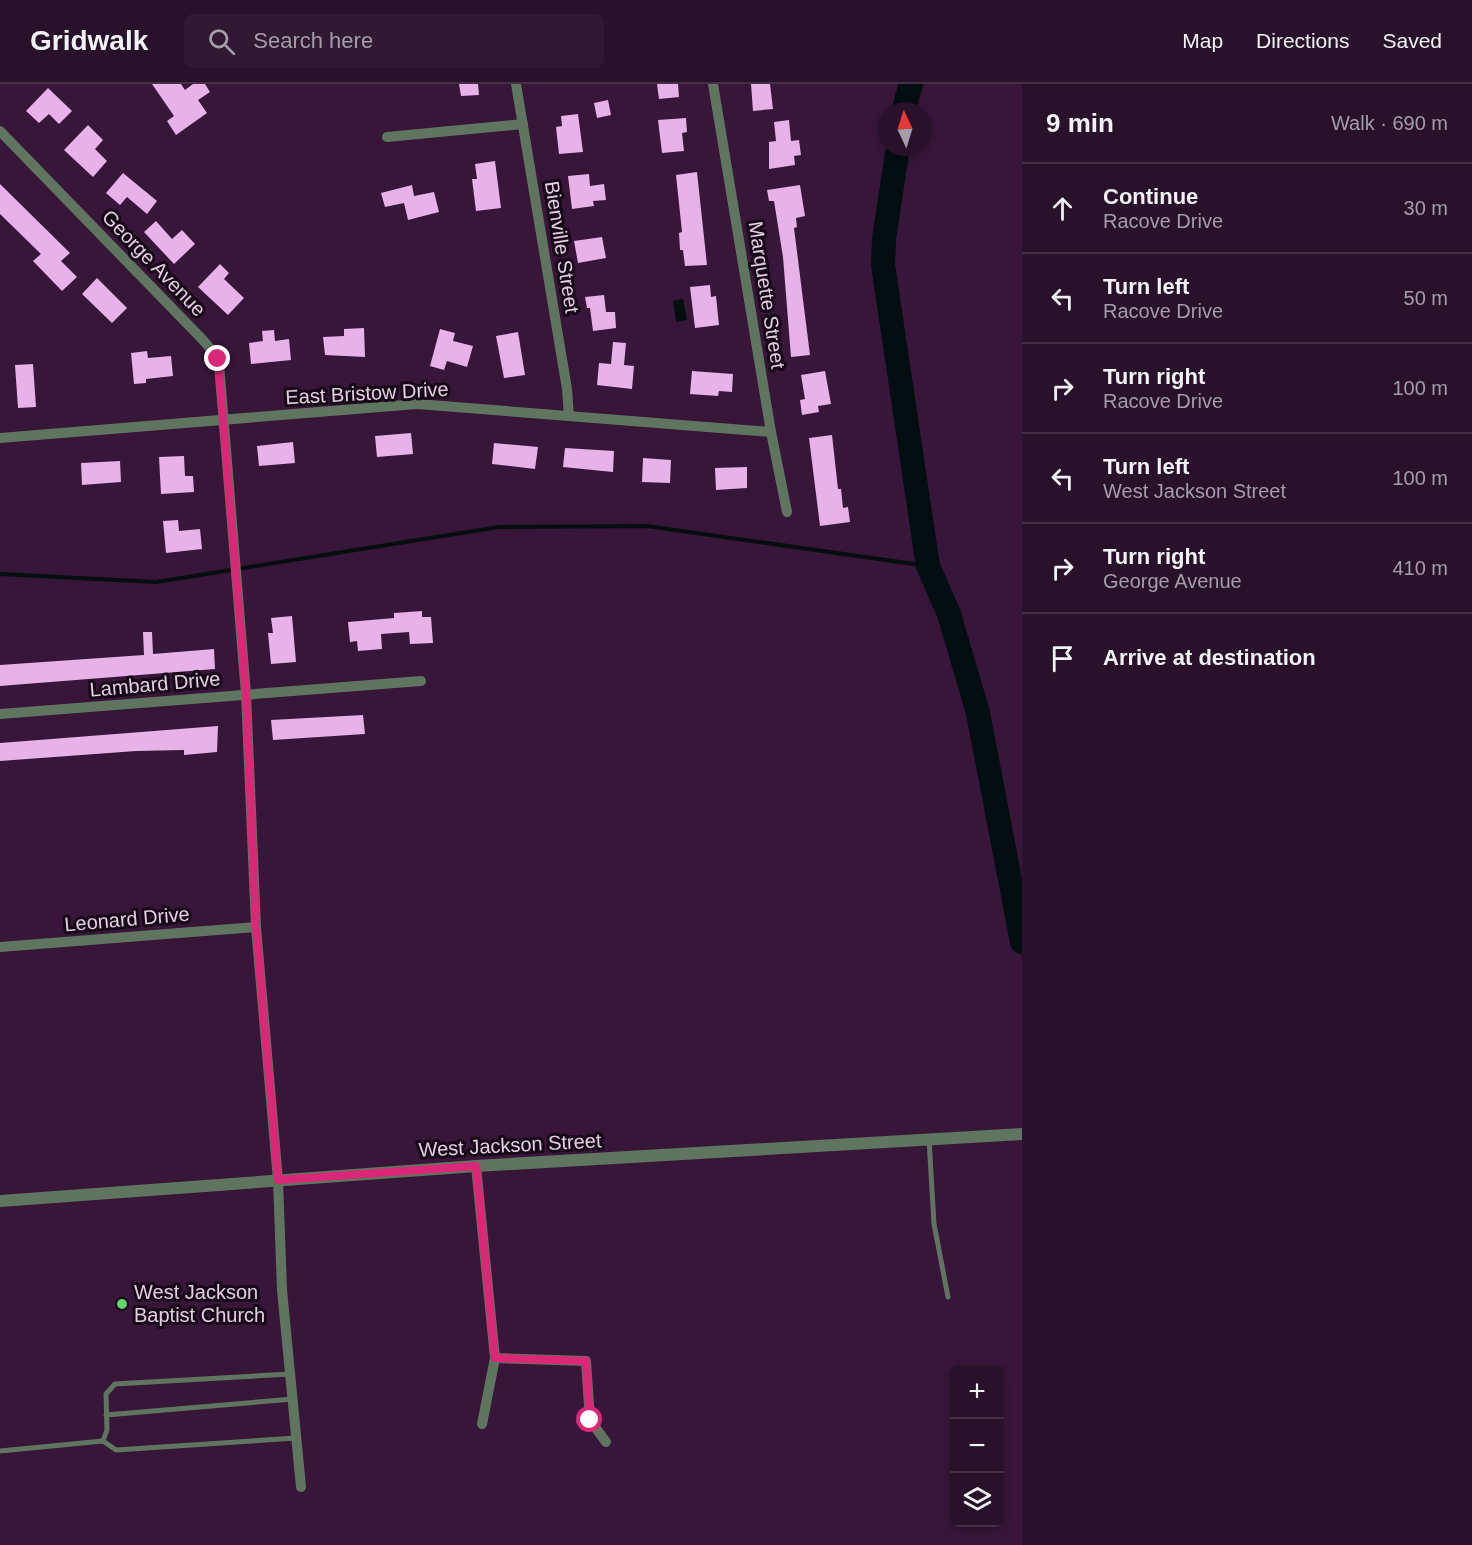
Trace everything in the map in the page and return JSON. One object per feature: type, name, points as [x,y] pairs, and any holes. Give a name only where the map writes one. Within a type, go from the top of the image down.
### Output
[{"type":"street","name":"Bienville Street","points":[[516,84],[565,378],[569,416]]},
{"type":"street","name":"Marquette Street","points":[[714,84],[771,432],[787,512]]},
{"type":"street","points":[[387,137],[523,124]]},
{"type":"street","name":"George Avenue","points":[[0,131],[215,354],[219,364],[246,694],[256,927],[278,1180],[282,1290],[301,1487]]},
{"type":"street","name":"East Bristow Drive","points":[[0,438],[417,404],[771,432]]},
{"type":"street","name":"Lambard Drive","points":[[0,714],[421,681]]},
{"type":"street","name":"Leonard Drive","points":[[0,947],[256,927]]},
{"type":"street","name":"West Jackson Street","points":[[0,1201],[476,1166],[1022,1134]]},
{"type":"street","points":[[476,1166],[495,1358],[482,1424]]},
{"type":"street","points":[[495,1358],[586,1361],[590,1420],[606,1442]]},
{"type":"lane","points":[[929,1139],[934,1224],[948,1297]]},
{"type":"lane","points":[[104,1441],[106,1394],[115,1384],[290,1374]]},
{"type":"lane","points":[[106,1415],[293,1399]]},
{"type":"lane","points":[[0,1451],[104,1441],[116,1450],[297,1438]]},
{"type":"shaded area","points":[[683,299],[687,320],[676,322],[673,301]]},
{"type":"building","points":[[152,84],[181,84],[185,90],[193,84],[205,84],[210,92],[198,100],[207,113],[176,135],[167,121],[174,116]]},
{"type":"building","points":[[459,84],[478,84],[479,95],[461,96]]},
{"type":"building","points":[[657,84],[678,84],[679,97],[659,99]]},
{"type":"building","points":[[751,84],[770,84],[773,109],[753,111]]},
{"type":"building","points":[[48,88],[72,111],[59,124],[49,114],[39,123],[26,111]]},
{"type":"building","points":[[608,100],[611,115],[597,118],[594,103]]},
{"type":"building","points":[[578,114],[583,152],[559,154],[556,127],[562,126],[561,116]]},
{"type":"building","points":[[686,118],[687,132],[682,133],[684,151],[662,153],[658,120]]},
{"type":"building","points":[[789,120],[791,141],[799,140],[801,155],[794,156],[795,165],[769,169],[769,142],[776,141],[774,122]]},
{"type":"building","points":[[88,125],[103,140],[95,149],[107,161],[93,177],[64,150]]},
{"type":"building","points":[[495,161],[501,208],[476,211],[472,179],[477,179],[475,164]]},
{"type":"building","points":[[697,172],[707,265],[685,266],[683,250],[680,250],[679,233],[682,232],[676,175]]},
{"type":"building","points":[[123,173],[157,201],[147,214],[127,197],[120,205],[106,193]]},
{"type":"building","points":[[589,174],[590,186],[604,184],[606,200],[593,201],[594,206],[572,209],[568,176]]},
{"type":"building","points":[[0,184],[70,253],[61,261],[77,277],[62,291],[33,261],[41,254],[0,214]]},
{"type":"building","points":[[412,185],[414,196],[434,192],[439,212],[408,220],[404,203],[385,207],[381,193]]},
{"type":"building","points":[[800,185],[805,216],[796,218],[797,227],[794,228],[810,355],[791,357],[783,257],[774,201],[769,201],[767,190]]},
{"type":"building","points":[[156,221],[172,239],[182,230],[195,244],[174,264],[144,232]]},
{"type":"building","points":[[602,237],[606,258],[578,263],[574,241]]},
{"type":"building","points":[[220,264],[229,273],[224,279],[244,298],[228,315],[198,287]]},
{"type":"building","points":[[97,278],[127,308],[112,323],[82,294]]},
{"type":"building","points":[[710,285],[711,297],[716,296],[719,325],[695,328],[690,287]]},
{"type":"building","points":[[604,295],[606,312],[615,312],[616,328],[593,331],[590,308],[587,308],[585,297]]},
{"type":"building","points":[[364,328],[365,357],[325,355],[323,337],[344,336],[344,329]]},
{"type":"building","points":[[440,329],[455,333],[453,341],[473,346],[467,367],[447,361],[444,370],[430,366]]},
{"type":"building","points":[[274,330],[275,341],[289,339],[291,360],[251,364],[249,343],[263,341],[262,331]]},
{"type":"building","points":[[518,332],[525,375],[504,378],[496,336]]},
{"type":"building","points":[[613,342],[626,343],[624,365],[634,366],[632,389],[597,385],[599,363],[611,364]]},
{"type":"building","points":[[147,351],[148,358],[171,356],[173,376],[146,379],[146,383],[134,384],[131,353]]},
{"type":"building","points":[[33,364],[36,407],[18,408],[15,365]]},
{"type":"building","points":[[692,371],[733,374],[732,392],[719,391],[718,396],[690,394]]},
{"type":"building","points":[[825,371],[831,404],[818,406],[819,412],[802,415],[800,400],[805,399],[801,375]]},
{"type":"building","points":[[411,433],[413,454],[377,457],[375,436]]},
{"type":"building","points":[[832,435],[838,489],[841,489],[843,508],[848,507],[850,522],[820,526],[809,438]]},
{"type":"building","points":[[293,442],[295,463],[259,466],[257,446]]},
{"type":"building","points":[[494,443],[538,447],[535,469],[492,464]]},
{"type":"building","points":[[565,448],[614,451],[613,472],[563,467]]},
{"type":"building","points":[[184,456],[185,476],[193,476],[194,492],[161,494],[159,457]]},
{"type":"building","points":[[643,458],[671,460],[670,483],[642,482]]},
{"type":"building","points":[[120,461],[121,482],[82,485],[81,463]]},
{"type":"building","points":[[747,467],[747,488],[716,490],[715,468]]},
{"type":"building","points":[[178,520],[179,531],[200,529],[202,549],[166,553],[163,521]]},
{"type":"building","points":[[422,611],[422,617],[431,617],[433,643],[410,644],[409,632],[381,634],[382,649],[358,651],[357,641],[350,642],[348,622],[394,618],[394,613]]},
{"type":"building","points":[[292,616],[296,662],[271,664],[268,633],[273,633],[271,618]]},
{"type":"building","points":[[143,632],[152,632],[153,654],[214,649],[215,669],[0,686],[0,665],[144,655]]},
{"type":"building","points":[[363,715],[365,734],[273,740],[271,720]]},
{"type":"building","points":[[218,726],[217,752],[184,755],[184,750],[136,751],[0,761],[0,743]]},
{"type":"waterway","points":[[906,102],[911,84]]},
{"type":"waterway","points":[[897,156],[884,239],[883,265],[928,566],[949,614],[978,713],[1022,942]]},
{"type":"waterway","points":[[0,574],[156,582],[499,527],[647,526],[928,566]]},
{"type":"place","name":"West Jackson Baptist Church","points":[[122,1304]]},
{"type":"route","points":[[218,359],[246,694],[256,927],[278,1180],[476,1166],[495,1358],[586,1361],[590,1420]]}]
